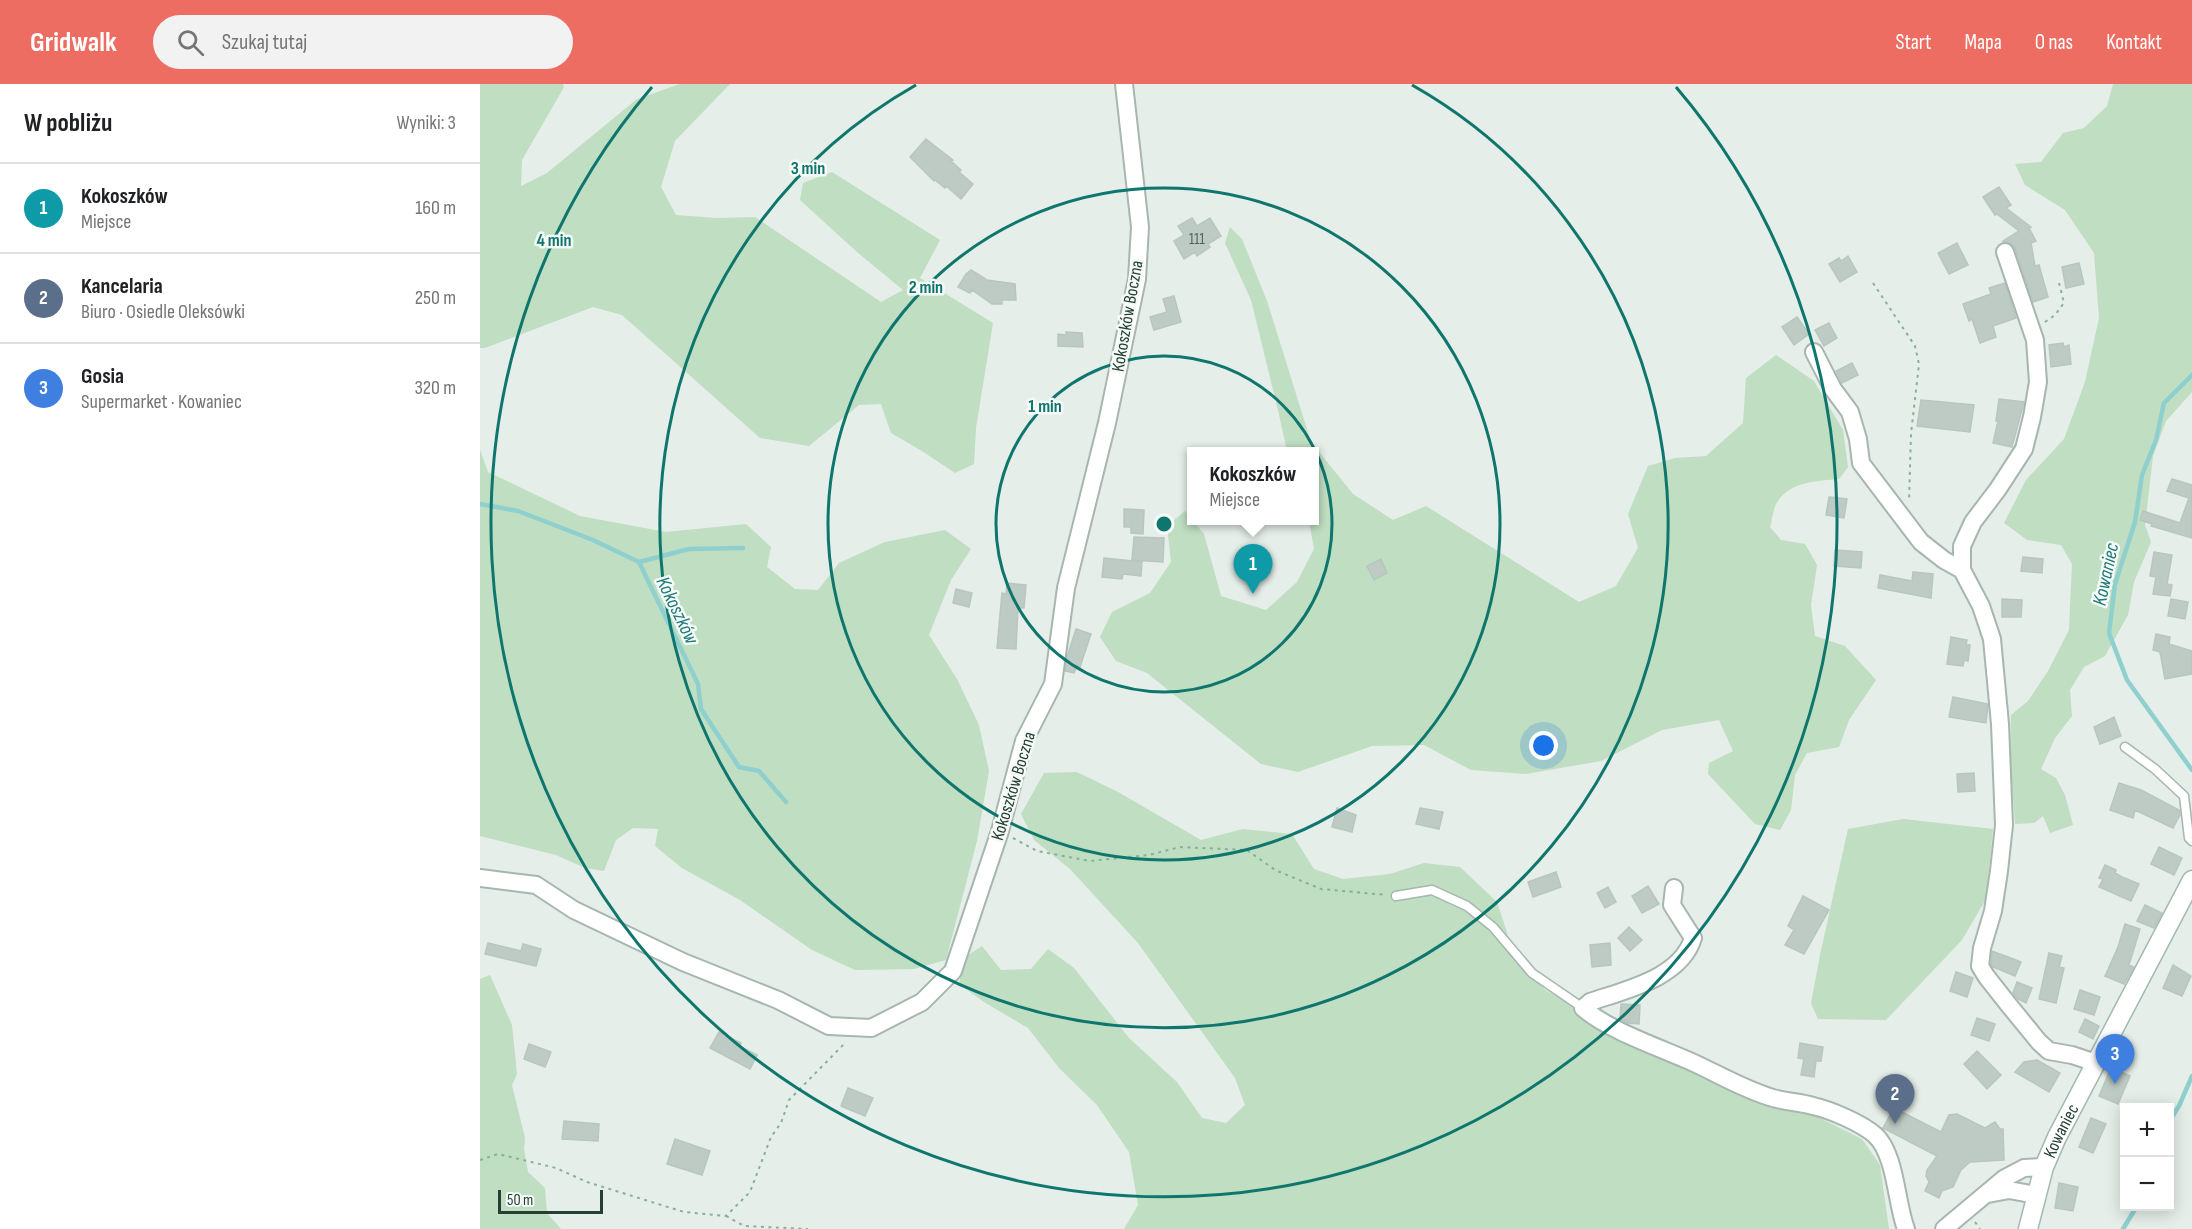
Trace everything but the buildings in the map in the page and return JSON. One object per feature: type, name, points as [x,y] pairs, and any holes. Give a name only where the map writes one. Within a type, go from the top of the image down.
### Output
[{"type":"street","name":"Kokoszków Boczna","points":[[480,878],[536,885],[574,910],[683,962],[778,1000],[829,1026],[871,1028],[922,1002],[953,971],[1000,831],[1024,741],[1053,684],[1066,588],[1107,423],[1137,279],[1140,227],[1124,84]]},
{"type":"street","points":[[2006,252],[2035,340],[2038,382],[2024,449],[1973,522],[1962,546],[1962,570],[1981,606],[1992,639],[2000,724],[2004,825],[1993,911],[1982,948],[1980,966],[2008,1004],[2049,1051],[2072,1055],[2096,1063]]},
{"type":"street","points":[[1814,352],[1833,389],[1850,412],[1858,439],[1860,463],[1921,542],[1944,560],[1962,570]]},
{"type":"street","name":"Kowaniec","points":[[2028,1229],[2044,1167],[2057,1137],[2192,880]]},
{"type":"street","points":[[1674,888],[1672,905],[1693,938],[1684,956],[1648,982],[1590,1002],[1583,1008],[1590,1014],[1635,1037],[1734,1083],[1774,1098],[1815,1106],[1846,1118],[1876,1135],[1888,1156],[1906,1229]]},
{"type":"street","points":[[1944,1229],[2005,1178],[2024,1168],[2044,1167]]},
{"type":"street","points":[[1988,1194],[2009,1190],[2036,1196]]},
{"type":"lane","points":[[2125,747],[2155,769],[2184,796],[2189,838],[2192,841]]},
{"type":"lane","points":[[1395,896],[1432,890],[1467,906],[1493,927],[1532,973],[1583,1008]]},
{"type":"path","points":[[1873,283],[1915,346],[1919,364],[1911,434],[1909,502]]},
{"type":"path","points":[[2030,326],[2045,322],[2055,315],[2064,303],[2059,283]]},
{"type":"path","points":[[1000,831],[1037,851],[1090,861],[1149,855],[1180,847],[1248,850],[1275,870],[1321,889],[1395,896]]},
{"type":"path","points":[[726,1216],[750,1192],[771,1137],[781,1123],[789,1100],[842,1044],[871,1028]]},
{"type":"path","points":[[480,1160],[498,1154],[556,1168],[587,1182],[684,1212],[726,1216],[744,1226],[807,1229]]},
{"type":"green space","points":[[480,84],[563,84],[564,87],[522,160],[521,186],[547,173],[637,99],[680,84],[730,84],[675,141],[661,187],[676,215],[716,218],[755,217],[881,302],[903,290],[800,200],[803,183],[832,172],[940,240],[920,278],[993,323],[976,428],[974,464],[955,473],[891,433],[881,404],[859,405],[809,446],[760,438],[622,315],[593,307],[480,348]]},
{"type":"green space","points":[[2113,84],[2192,84],[2192,392],[2166,421],[2153,456],[2145,525],[2151,542],[2134,582],[2128,615],[2105,656],[2084,667],[2070,690],[2072,716],[2055,738],[2041,769],[2056,778],[2065,795],[2073,825],[2050,833],[2043,816],[2034,823],[2015,824],[2010,760],[2011,715],[2028,701],[2048,671],[2069,630],[2072,564],[2061,545],[2027,540],[2004,523],[2026,480],[2064,439],[2085,382],[2099,318],[2094,253],[2065,210],[2025,185],[2015,164],[2041,162],[2063,133],[2084,128],[2107,106]]},
{"type":"green space","points":[[1230,227],[1242,239],[1267,301],[1311,442],[1315,447],[1286,447],[1251,300],[1225,243]]},
{"type":"green space","points":[[1776,355],[1814,381],[1843,430],[1848,467],[1839,479],[1804,484],[1788,491],[1776,504],[1770,527],[1781,540],[1805,544],[1817,565],[1811,605],[1815,636],[1845,646],[1876,680],[1849,720],[1839,747],[1807,753],[1795,775],[1791,810],[1780,830],[1755,824],[1708,774],[1709,763],[1733,751],[1719,720],[1662,730],[1601,761],[1526,774],[1471,770],[1424,745],[1372,746],[1298,772],[1261,764],[1147,673],[1116,661],[1100,637],[1112,612],[1150,593],[1171,562],[1167,526],[1185,511],[1187,525],[1197,525],[1204,534],[1221,596],[1266,610],[1297,582],[1314,549],[1310,525],[1319,525],[1319,452],[1353,494],[1393,520],[1426,506],[1579,602],[1616,586],[1638,548],[1628,514],[1648,466],[1675,458],[1706,456],[1743,423],[1746,378]]},
{"type":"green space","points":[[480,450],[488,472],[580,516],[666,532],[746,524],[771,547],[767,567],[795,589],[818,590],[839,563],[885,542],[945,530],[971,549],[951,580],[929,635],[957,679],[979,725],[989,771],[977,841],[946,960],[914,969],[855,970],[812,950],[740,900],[682,868],[655,846],[658,829],[633,828],[616,840],[604,871],[585,868],[556,855],[480,836]]},
{"type":"green space","points":[[1077,772],[1118,792],[1201,840],[1243,829],[1292,834],[1314,869],[1343,879],[1390,874],[1424,863],[1460,867],[1497,902],[1511,945],[1545,990],[1570,1003],[1605,1031],[1756,1103],[1810,1113],[1862,1139],[1880,1165],[1889,1229],[1124,1229],[1138,1205],[1129,1152],[1097,1105],[1059,1068],[1028,1028],[959,984],[964,958],[982,946],[1001,970],[1031,969],[1048,949],[1074,968],[1129,1038],[1177,1082],[1202,1118],[1226,1123],[1245,1105],[1235,1078],[1138,943],[1070,869],[1034,840],[1021,814],[1044,773]]},
{"type":"green space","points":[[1903,819],[1993,829],[1986,899],[1962,940],[1886,1020],[1818,1019],[1811,1003],[1848,829]]},
{"type":"green space","points":[[490,975],[512,1025],[517,1074],[512,1085],[525,1138],[524,1149],[528,1172],[545,1188],[547,1213],[561,1229],[480,1229],[480,979]]},
{"type":"waterway","name":"Kowaniec","points":[[2192,375],[2164,403],[2156,440],[2142,475],[2135,522],[2115,584],[2109,633],[2127,680],[2192,770]]},
{"type":"waterway","name":"Kokoszków","points":[[480,504],[518,511],[593,540],[639,562],[698,684],[701,709],[739,767],[759,771],[786,802]]},
{"type":"waterway","points":[[639,562],[689,549],[743,548]]},
{"type":"waterway","name":"Kowaniec","points":[[2174,1114],[2192,1076]]},
{"type":"waterway","name":"Kowaniec","points":[[2123,1229],[2134,1211]]},
{"type":"place","name":"Kokoszków","points":[[1253,594]]},
{"type":"place","name":"Gosia","points":[[2115,1084]]},
{"type":"place","name":"Kancelaria","points":[[1895,1124]]}]
